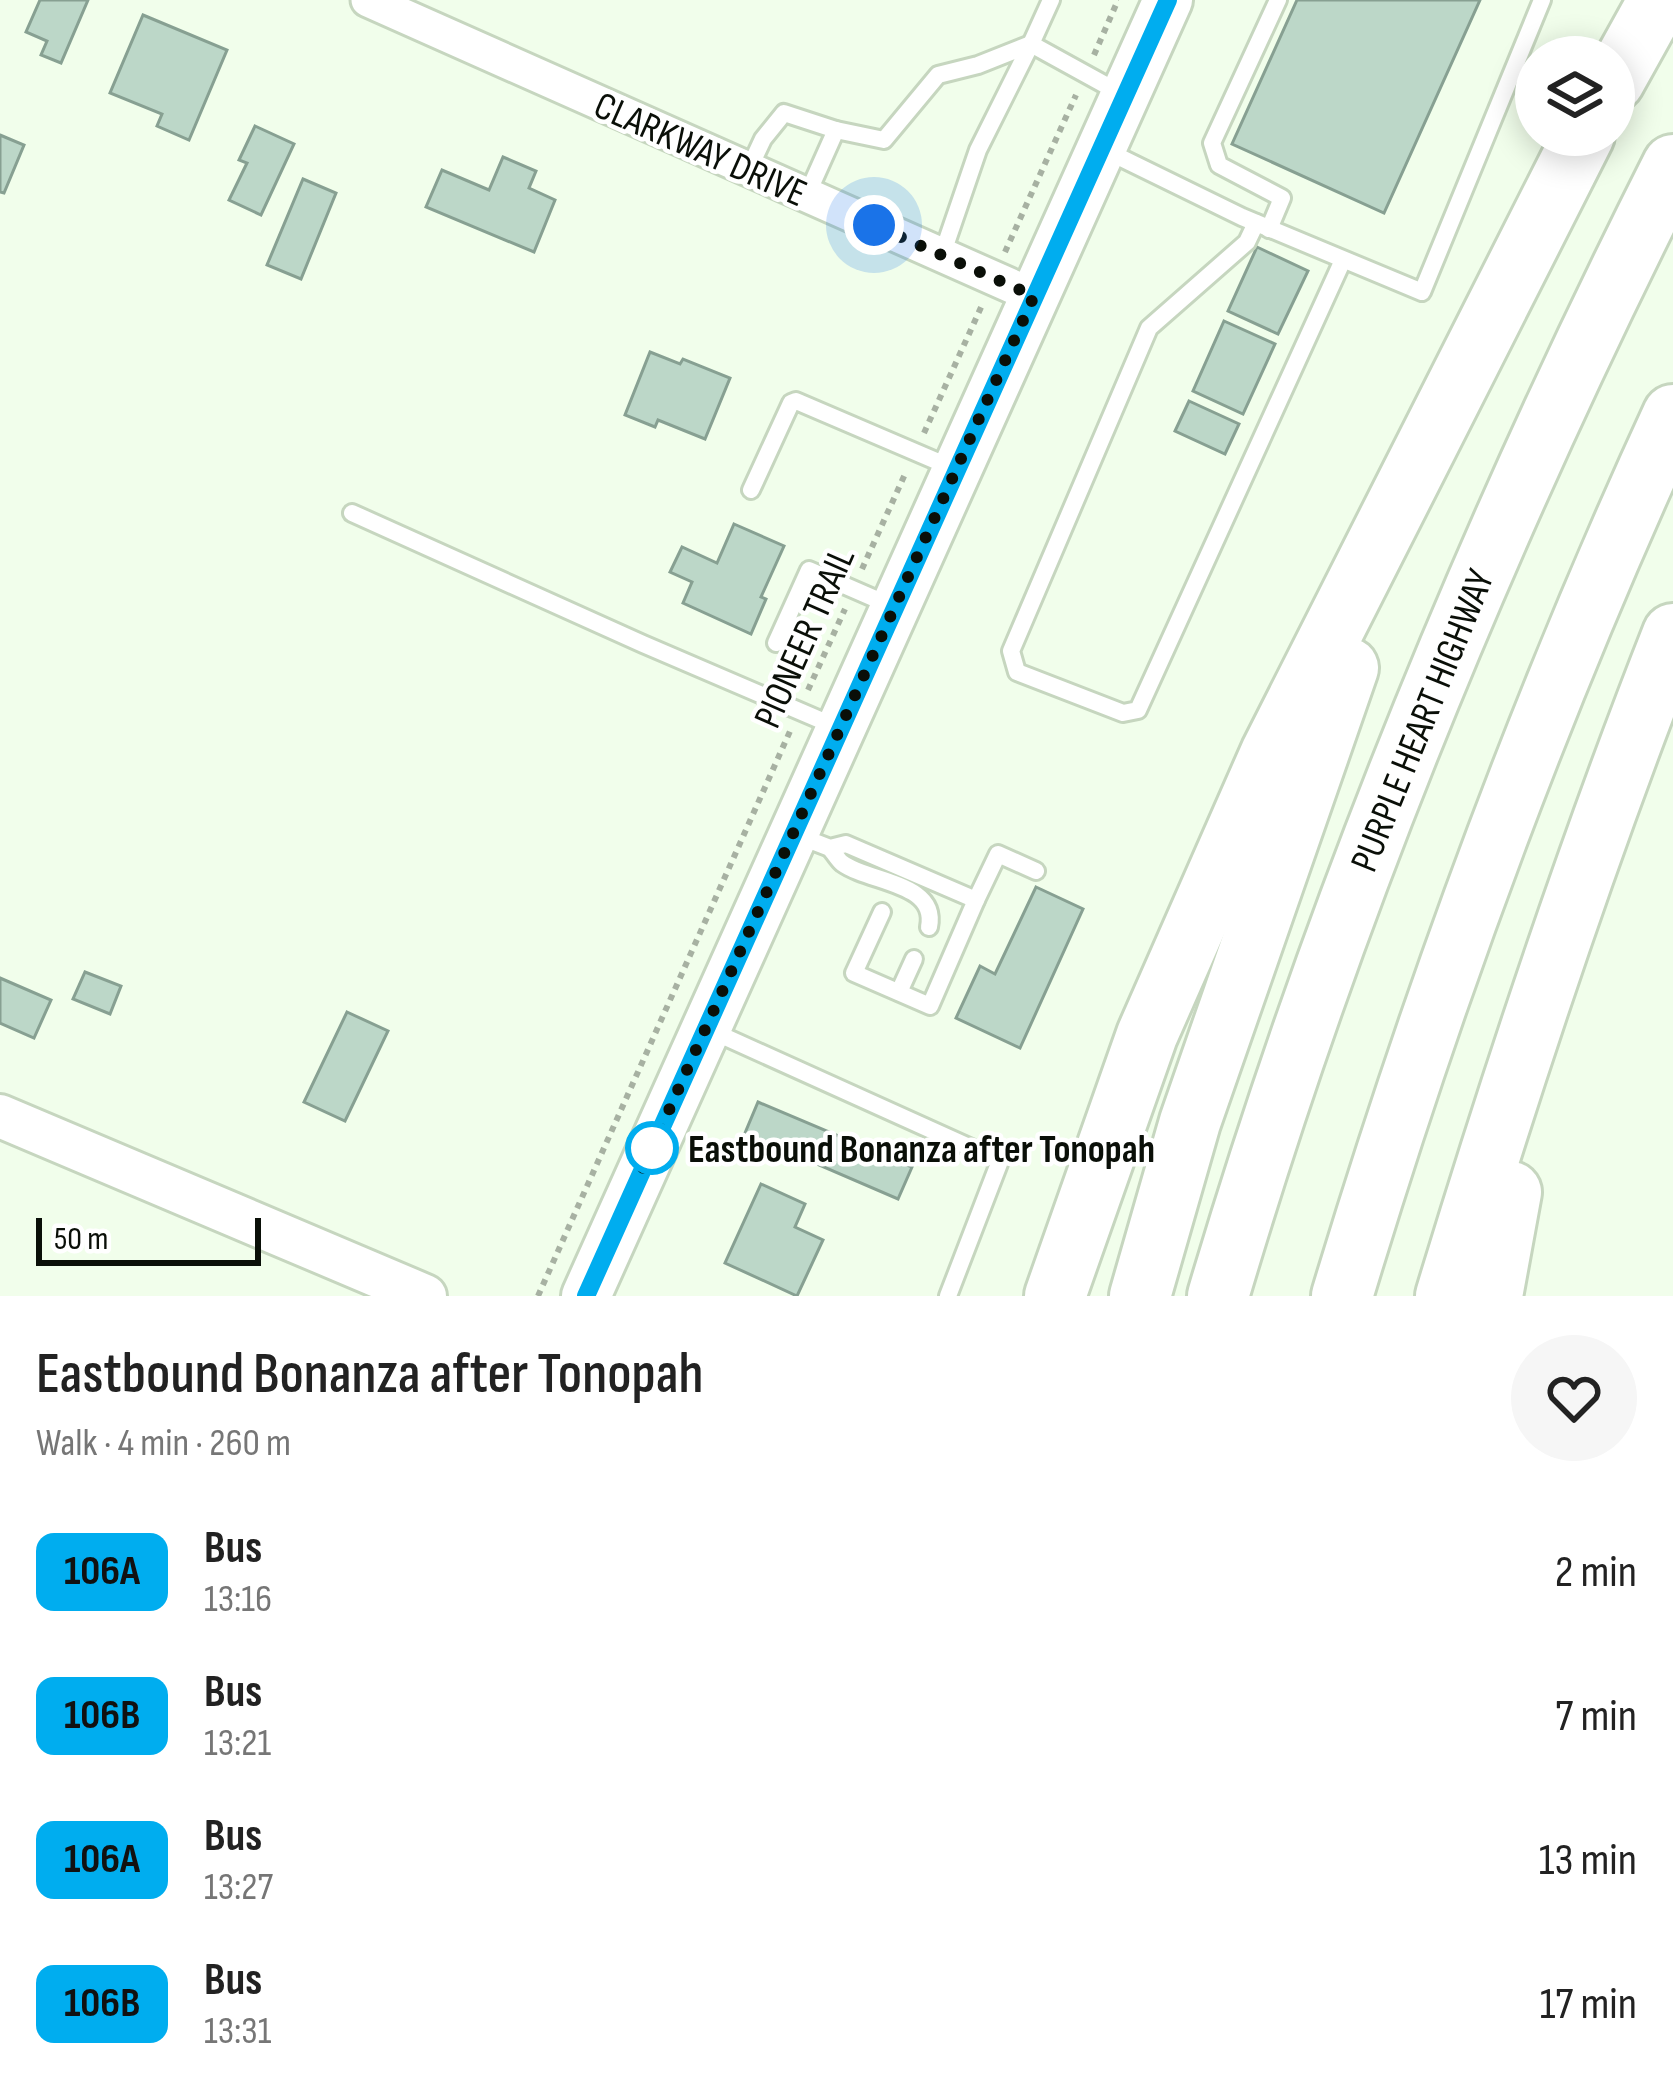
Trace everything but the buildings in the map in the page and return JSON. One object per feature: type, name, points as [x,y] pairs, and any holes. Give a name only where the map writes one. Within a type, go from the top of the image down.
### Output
[{"type":"highway","points":[[1635,43],[1659,0]]},
{"type":"highway","points":[[1055,1296],[1147,1035],[1271,753],[1573,156]]},
{"type":"highway","name":"PURPLE HEART HIGHWAY","points":[[1218,1296],[1306,1018],[1401,765],[1516,491],[1673,165]]},
{"type":"highway","points":[[1342,1296],[1450,961],[1529,748],[1673,415]]},
{"type":"highway","points":[[1140,1296],[1190,1122],[1427,441]]},
{"type":"highway","points":[[1446,1296],[1551,962],[1673,634]]},
{"type":"highway","points":[[1151,1296],[1197,1187],[1401,765]]},
{"type":"highway","points":[[1492,1296],[1551,962]]},
{"type":"highway","points":[[1364,1296],[1391,1135]]},
{"type":"main road","points":[[586,1296],[706,1028],[811,841],[820,720],[874,598],[1014,287],[1101,148],[1105,85],[1168,0]]},
{"type":"street","name":"CLARKWAY DRIVE","points":[[368,0],[1014,287]]},
{"type":"street","points":[[0,1116],[425,1296]]},
{"type":"lane","points":[[942,255],[978,150],[1051,0]]},
{"type":"lane","points":[[1277,0],[1212,142],[1219,165],[1282,198],[1247,242],[1149,328],[1011,651],[1017,672],[1123,713],[1138,710],[1343,260]]},
{"type":"lane","points":[[1101,148],[1262,226],[1422,292],[1542,0]]},
{"type":"lane","points":[[749,169],[784,113],[884,140],[938,75],[1031,44]]},
{"type":"lane","points":[[1031,44],[1105,85]]},
{"type":"lane","points":[[807,195],[836,130]]},
{"type":"lane","points":[[751,490],[796,401],[936,461]]},
{"type":"lane","points":[[352,513],[820,720]]},
{"type":"lane","points":[[776,643],[809,570],[874,598]]},
{"type":"lane","points":[[811,841],[847,844],[976,900]]},
{"type":"lane","points":[[811,841],[841,863],[928,904],[929,927]]},
{"type":"lane","points":[[882,912],[854,973],[930,1006],[998,854],[1036,871]]},
{"type":"lane","points":[[899,992],[914,959]]},
{"type":"lane","points":[[706,1028],[1000,1161],[948,1296]]},
{"type":"path","name":"PIONEER TRAIL","points":[[538,1296],[820,720],[1105,85],[1118,0]]},
{"type":"bus line","name":"106A","points":[[586,1296],[1168,0]]},
{"type":"place","name":"Eastbound Bonanza after Tonopah","points":[[652,1148]]},
{"type":"route","points":[[652,1148],[643,1168],[1034,296],[874,225]]}]
